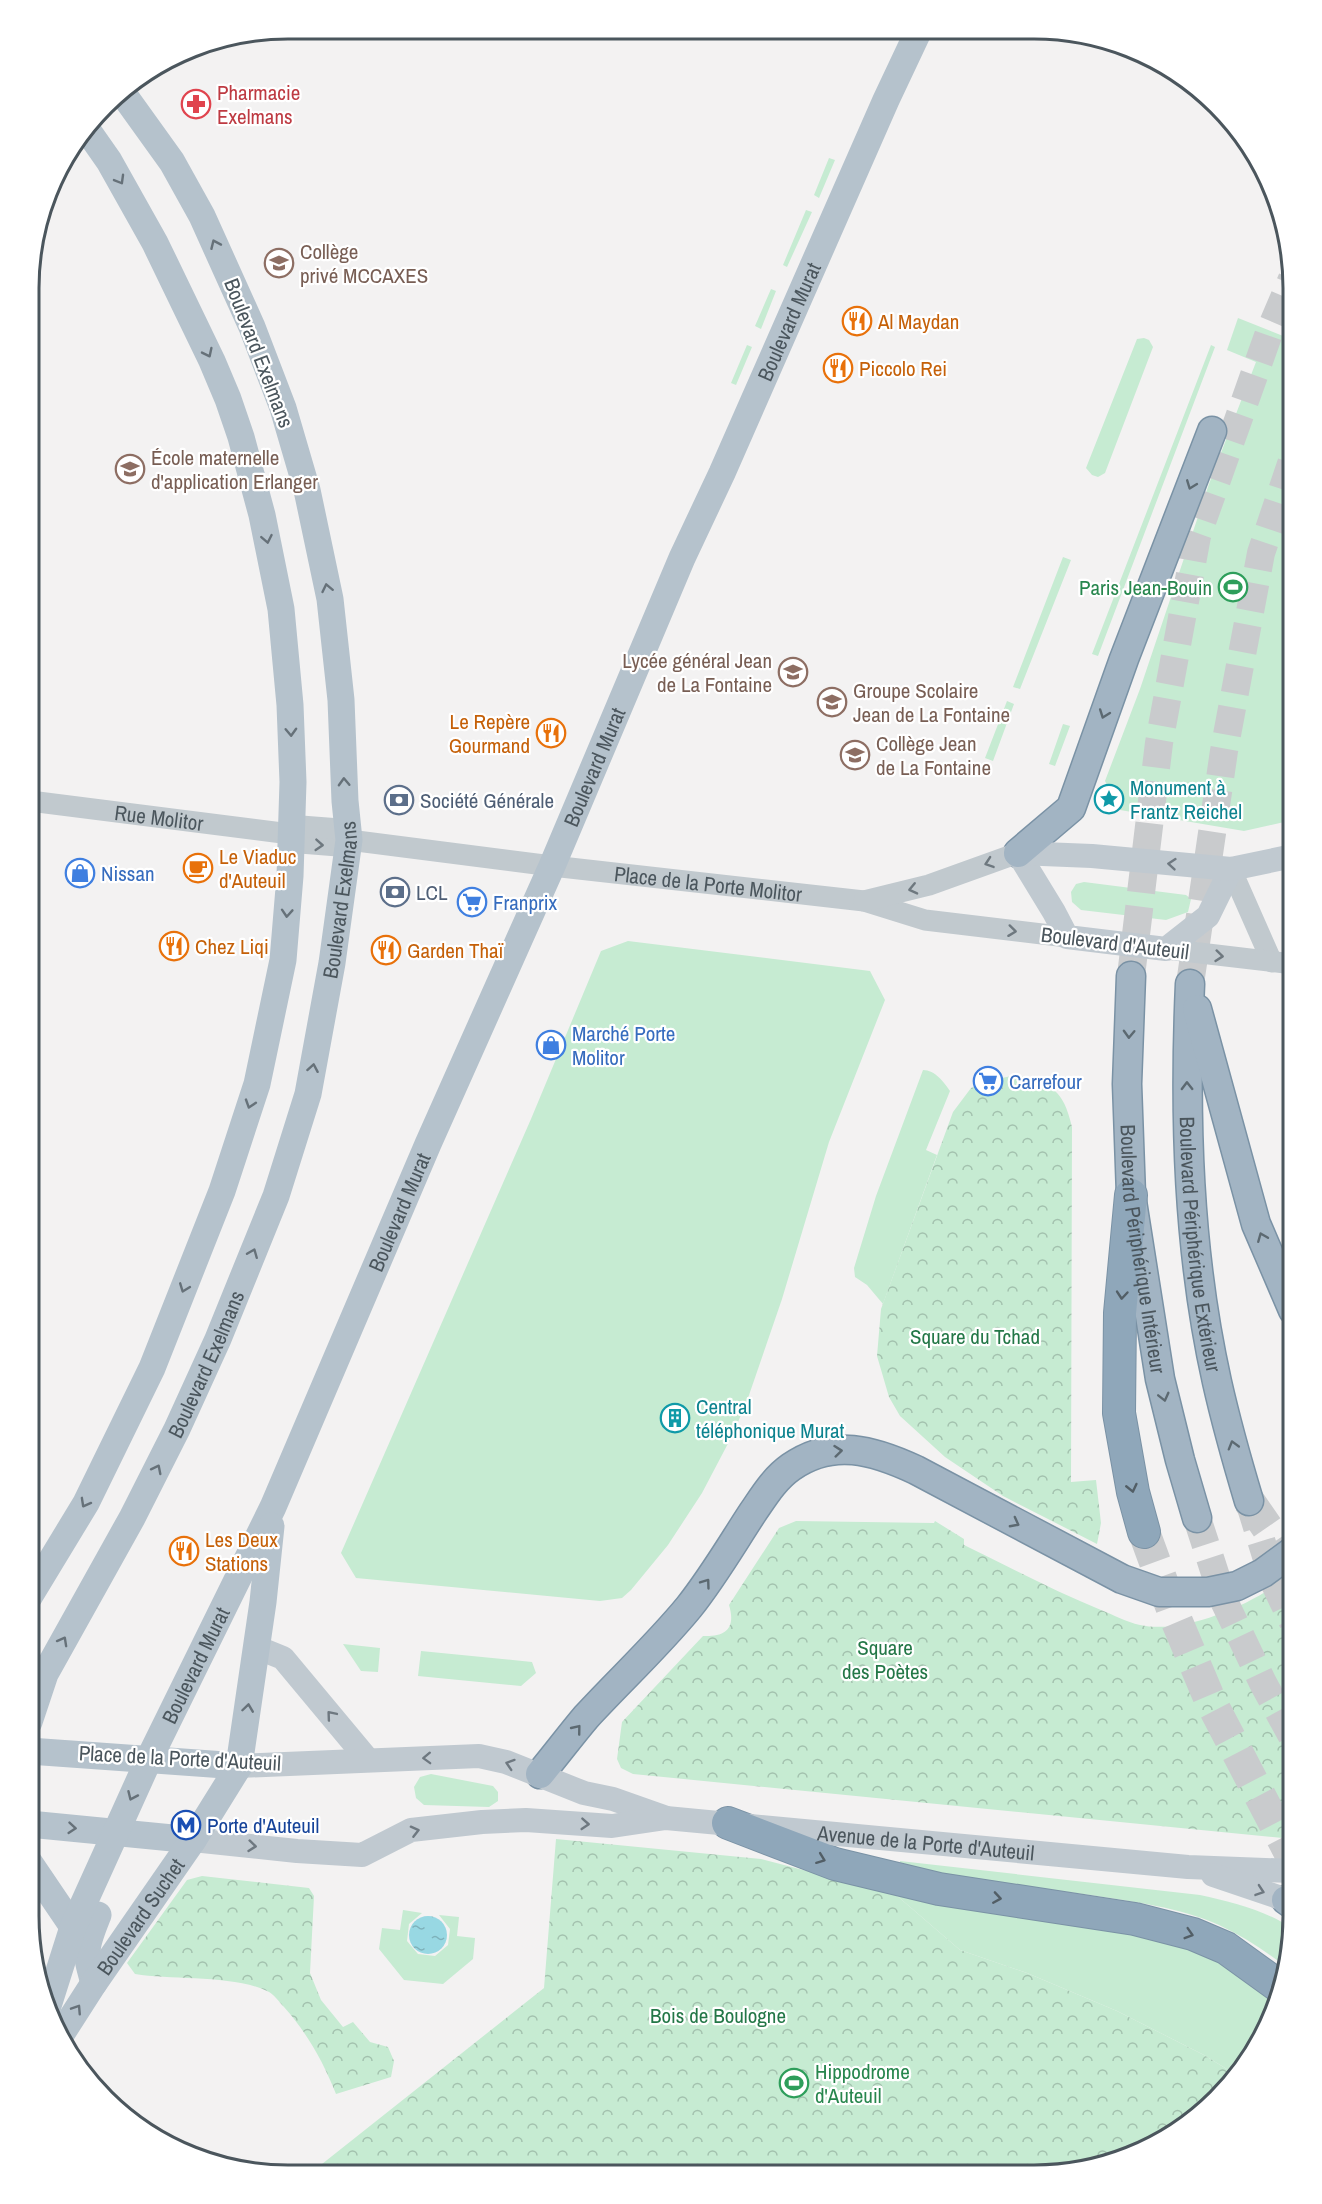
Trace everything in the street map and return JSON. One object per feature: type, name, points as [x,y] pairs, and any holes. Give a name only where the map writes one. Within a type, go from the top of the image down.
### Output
[{"type":"highway","points":[[1018,853],[1071,808],[1124,659],[1212,431]]},
{"type":"highway","name":"Boulevard Périphérique Intérieur","points":[[1131,976],[1127,1084],[1131,1194],[1160,1379],[1197,1518]]},
{"type":"highway","name":"Boulevard Périphérique Extérieur","points":[[1248,1501],[1216,1380],[1201,1293],[1193,1225],[1186,1062],[1190,984],[1257,1224],[1283,1286]]},
{"type":"highway","points":[[1131,1194],[1120,1313],[1119,1413],[1132,1492],[1144,1532]]},
{"type":"highway","points":[[540,1774],[586,1718],[663,1638],[690,1606],[772,1484],[791,1467],[820,1454],[850,1449],[882,1454],[1122,1579],[1159,1592],[1209,1592],[1237,1586],[1263,1573],[1283,1558]]},
{"type":"highway","points":[[728,1823],[835,1864],[939,1889],[1135,1919],[1193,1934],[1226,1948],[1275,1982]]},
{"type":"main road","name":"Boulevard Murat","points":[[149,1759],[273,1507],[428,1144],[552,866],[682,558],[915,39]]},
{"type":"main road","name":"Boulevard Exelmans","points":[[39,1688],[132,1518],[177,1429],[218,1339],[276,1196],[308,1094],[332,963],[349,840],[345,801],[342,700],[330,599],[307,490],[283,408],[252,327],[202,216],[172,162],[127,99]]},
{"type":"main road","points":[[39,1581],[86,1503],[152,1368],[222,1191],[257,1084],[283,960],[290,876],[293,782],[291,727],[281,609],[262,515],[241,437],[212,361],[159,251],[109,161],[91,135]]},
{"type":"main road","points":[[1018,853],[1092,856],[1231,869],[1283,858]]},
{"type":"main road","points":[[1018,853],[1067,937]]},
{"type":"main road","points":[[1166,949],[1208,916],[1231,869]]},
{"type":"main road","name":"Boulevard d'Auteuil","points":[[1067,937],[1166,949]]},
{"type":"main road","name":"Boulevard Murat","points":[[239,1766],[273,1507]]},
{"type":"main road","points":[[256,1647],[283,1658],[368,1760]]},
{"type":"main road","name":"Place de la Porte d'Auteuil","points":[[39,1751],[239,1766],[479,1756],[506,1762],[540,1774]]},
{"type":"main road","name":"Boulevard Suchet","points":[[52,1995],[73,1927],[149,1759]]},
{"type":"main road","name":"Boulevard Suchet","points":[[66,2027],[193,1840],[239,1766]]},
{"type":"main road","name":"Avenue de la Porte d'Auteuil","points":[[540,1774],[584,1793],[614,1799],[666,1818]]},
{"type":"main road","name":"Avenue de la Porte d'Auteuil","points":[[193,1840],[362,1855],[411,1830],[526,1820],[612,1826],[666,1818],[1188,1867],[1283,1871]]},
{"type":"main road","points":[[39,1825],[193,1840]]},
{"type":"main road","name":"Avenue de la Porte d'Auteuil","points":[[1188,1867],[1283,1900]]},
{"type":"main road","points":[[94,1983],[86,1957],[86,1942],[98,1915],[98,1872]]},
{"type":"main road","points":[[39,1878],[73,1927]]},
{"type":"street","name":"Rue Molitor","points":[[39,802],[290,834],[301,826],[340,829],[349,840],[552,866]]},
{"type":"street","name":"Place de la Porte Molitor","points":[[864,901],[929,885],[1018,853]]},
{"type":"street","name":"Place de la Porte Molitor","points":[[552,866],[864,901],[925,920],[957,924]]},
{"type":"street","points":[[1231,869],[1272,962]]},
{"type":"street","name":"Boulevard d'Auteuil","points":[[957,924],[1067,937]]},
{"type":"street","name":"Boulevard d'Auteuil","points":[[1166,949],[1283,963]]},
{"type":"green space","points":[[829,158],[835,160],[819,198],[814,195]]},
{"type":"green space","points":[[806,210],[812,212],[787,267],[783,265]]},
{"type":"green space","points":[[771,289],[776,291],[761,329],[755,326]]},
{"type":"green space","name":"Paris Jean-Bouin","points":[[1238,318],[1283,336],[1283,822],[1244,831],[1120,810],[1105,781],[1140,689],[1209,484],[1256,362],[1227,350]]},
{"type":"green space","points":[[1137,339],[1149,340],[1153,347],[1105,473],[1098,477],[1092,475],[1086,468]]},
{"type":"green space","points":[[747,345],[752,347],[736,385],[731,383]]},
{"type":"green space","points":[[1211,345],[1215,347],[1098,656],[1092,654]]},
{"type":"green space","points":[[1063,557],[1071,560],[1020,689],[1013,687]]},
{"type":"green space","points":[[1007,701],[1014,704],[993,761],[985,758]]},
{"type":"green space","points":[[1063,724],[1070,726],[1055,766],[1049,764]]},
{"type":"green space","points":[[1084,882],[1186,895],[1191,899],[1188,912],[1166,920],[1081,910],[1072,902],[1071,892],[1076,884]]},
{"type":"green space","points":[[628,941],[870,971],[885,1000],[829,1142],[782,1299],[748,1398],[733,1434],[702,1493],[668,1545],[622,1598],[600,1601],[356,1578],[341,1553],[531,1119],[601,951]]},
{"type":"green space","points":[[923,1070],[935,1074],[950,1091],[926,1150],[937,1155],[883,1304],[867,1285],[855,1277],[854,1268],[876,1196]]},
{"type":"green space","name":"Square du Tchad","points":[[1016,1075],[1047,1085],[1054,1090],[1065,1104],[1072,1127],[1071,1482],[1096,1480],[1101,1523],[1097,1544],[1003,1496],[945,1457],[900,1416],[889,1397],[877,1356],[881,1309],[953,1112],[971,1088],[988,1081]]},
{"type":"green space","name":"Square des Poètes","points":[[796,1521],[934,1523],[935,1521],[964,1539],[964,1545],[1066,1595],[1125,1620],[1158,1627],[1200,1621],[1242,1605],[1283,1580],[1283,1838],[633,1774],[621,1768],[617,1759],[622,1722],[703,1636],[718,1635],[727,1630],[731,1620],[729,1605],[779,1528]]},
{"type":"green space","points":[[343,1644],[380,1648],[378,1672],[361,1671]]},
{"type":"green space","points":[[421,1651],[532,1662],[536,1673],[521,1686],[418,1676]]},
{"type":"green space","points":[[431,1774],[493,1786],[498,1792],[498,1801],[489,1807],[424,1805],[416,1798],[414,1787],[420,1777]]},
{"type":"green space","name":"Bois de Boulogne","points":[[556,1839],[761,1859],[895,1894],[960,1950],[1027,1973],[1117,2011],[1204,2055],[1229,2071],[1186,2114],[1159,2132],[1114,2152],[1067,2163],[1034,2165],[322,2165],[544,1988]]},
{"type":"green space","points":[[900,1861],[1200,1895],[1236,1904],[1283,1922],[1279,1962],[1219,1925],[1188,1914],[1123,1900],[971,1879],[900,1866]]},
{"type":"green space","points":[[202,1876],[309,1888],[314,1896],[310,1973],[321,2000],[343,2027],[353,2022],[370,2042],[388,2047],[394,2061],[391,2077],[336,2094],[326,2070],[307,2037],[270,1992],[238,1982],[135,1974],[127,1963],[187,1880]]},
{"type":"green space","points":[[895,1894],[1122,1929],[1200,1948],[1271,1993],[1250,2041],[1229,2071],[1204,2055],[1117,2011],[1027,1973],[960,1950]]},
{"type":"green space","points":[[403,1910],[422,1913],[409,1924],[407,1941],[418,1954],[435,1956],[448,1945],[450,1929],[439,1915],[459,1917],[457,1936],[475,1938],[473,1959],[443,1984],[404,1980],[379,1949],[382,1928],[400,1930]]},
{"type":"water","points":[[428,1916],[442,1921],[447,1935],[442,1949],[428,1954],[414,1949],[409,1935],[414,1921]]},
{"type":"tunnel","points":[[1131,976],[1159,743],[1197,536],[1269,333],[1283,300]]},
{"type":"tunnel","points":[[1190,984],[1224,751],[1261,553],[1283,488]]},
{"type":"tunnel","points":[[1249,1501],[1274,1582],[1283,1601]]},
{"type":"tunnel","points":[[1249,1501],[1283,1550]]},
{"type":"tunnel","points":[[1197,1518],[1224,1601],[1283,1720]]},
{"type":"tunnel","points":[[1144,1532],[1175,1617],[1210,1700],[1283,1840]]},
{"type":"place","name":"Pharmacie Exelmans","points":[[196,104]]},
{"type":"place","name":"Collège privé MCCAXES","points":[[279,263]]},
{"type":"place","name":"Al Maydan","points":[[857,321]]},
{"type":"place","name":"Piccolo Rei","points":[[838,368]]},
{"type":"place","name":"École maternelle d'application Erlanger","points":[[130,469]]},
{"type":"place","name":"Paris Jean-Bouin","points":[[1233,587]]},
{"type":"place","name":"Lycée général Jean de La Fontaine","points":[[793,672]]},
{"type":"place","name":"Groupe Scolaire Jean de La Fontaine","points":[[832,702]]},
{"type":"place","name":"Le Repère Gourmand","points":[[551,733]]},
{"type":"place","name":"Collège Jean de La Fontaine","points":[[855,755]]},
{"type":"place","name":"Monument à Frantz Reichel","points":[[1109,799]]},
{"type":"place","name":"Société Générale","points":[[399,800]]},
{"type":"place","name":"Le Viaduc d'Auteuil","points":[[198,868]]},
{"type":"place","name":"Nissan","points":[[80,873]]},
{"type":"place","name":"LCL","points":[[395,892]]},
{"type":"place","name":"Franprix","points":[[472,902]]},
{"type":"place","name":"Chez Liqi","points":[[174,946]]},
{"type":"place","name":"Garden Thaï","points":[[386,950]]},
{"type":"place","name":"Marché Porte Molitor","points":[[551,1045]]},
{"type":"place","name":"Carrefour","points":[[988,1081]]},
{"type":"place","name":"Central téléphonique Murat","points":[[675,1418]]},
{"type":"place","name":"Les Deux Stations","points":[[184,1551]]},
{"type":"place","name":"Porte d'Auteuil","points":[[186,1825]]},
{"type":"place","name":"Hippodrome d'Auteuil","points":[[794,2083]]}]
